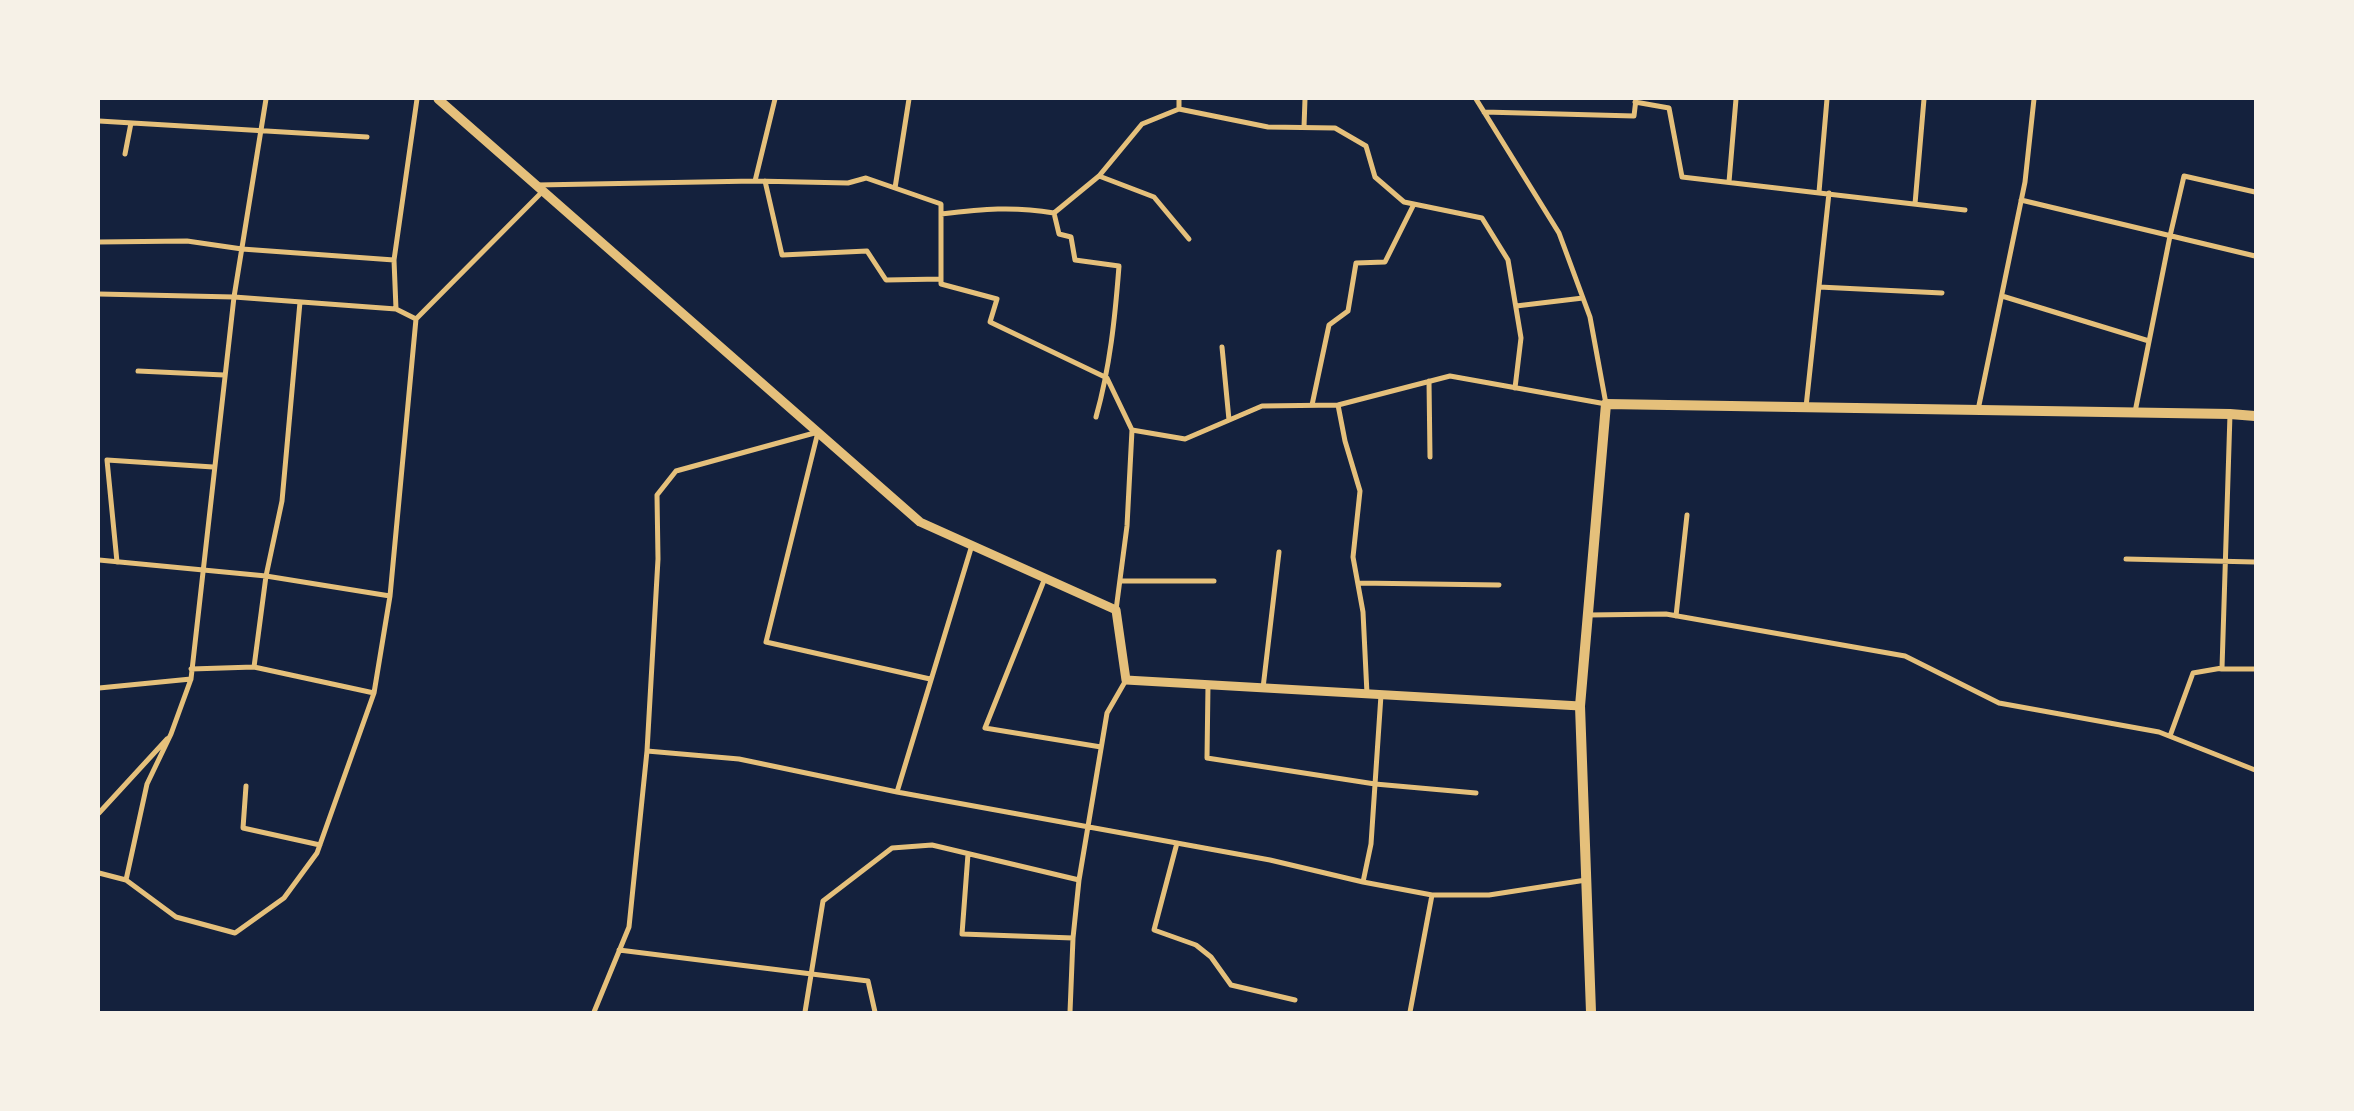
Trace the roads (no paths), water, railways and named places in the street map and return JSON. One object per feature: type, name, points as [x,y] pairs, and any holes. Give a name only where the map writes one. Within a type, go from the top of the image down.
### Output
[{"type":"main road","points":[[1591,1012],[1580,706],[1606,404],[2135,412],[2255,416]]},
{"type":"street","points":[[126,880],[147,784],[171,734],[192,669],[224,375],[234,298],[266,99]]},
{"type":"street","points":[[396,309],[394,260],[417,99]]},
{"type":"street","points":[[438,99],[920,522],[1116,610]]},
{"type":"street","points":[[755,181],[776,99]]},
{"type":"street","points":[[895,188],[909,99]]},
{"type":"street","points":[[1179,99],[1179,110]]},
{"type":"street","points":[[1304,127],[1305,99]]},
{"type":"street","points":[[1132,430],[1185,439],[1262,406],[1338,405],[1450,376],[1606,404],[1590,317],[1559,233],[1476,99]]},
{"type":"street","points":[[1729,182],[1736,99]]},
{"type":"street","points":[[1819,192],[1827,99]]},
{"type":"street","points":[[1915,204],[1924,99]]},
{"type":"street","points":[[1978,410],[2021,200],[2034,99]]},
{"type":"street","points":[[1484,112],[1634,116],[1636,100],[1669,108],[1682,177],[1965,210]]},
{"type":"street","points":[[941,214],[985,208],[1021,208],[1054,213],[1099,176],[1142,124],[1179,110],[1268,127],[1336,128],[1366,146],[1375,177],[1404,202],[1482,218],[1508,260],[1521,338],[1515,388]]},
{"type":"street","points":[[99,121],[367,137]]},
{"type":"street","points":[[125,154],[131,123]]},
{"type":"street","points":[[1099,176],[1154,197],[1189,239]]},
{"type":"street","points":[[2135,412],[2170,236],[2184,176],[2255,192]]},
{"type":"street","points":[[99,873],[126,880],[176,917],[235,933],[284,898],[317,853],[374,693],[390,596],[416,319],[540,188],[755,181],[848,183],[866,178],[941,204],[940,284],[997,299],[990,322],[1107,378],[1132,430],[1127,526],[1116,610],[1126,680],[1107,713],[1101,748],[1079,880],[1070,1012]]},
{"type":"street","points":[[765,181],[782,255],[867,251],[886,280],[940,279]]},
{"type":"street","points":[[1806,407],[1829,193]]},
{"type":"street","points":[[2021,200],[2255,256]]},
{"type":"street","points":[[1312,405],[1329,325],[1348,311],[1356,263],[1385,262],[1414,204]]},
{"type":"street","points":[[1054,213],[1059,234],[1071,237],[1075,260],[1119,266],[1115,329],[1107,378],[1096,417]]},
{"type":"street","points":[[99,242],[187,241],[242,249],[394,260]]},
{"type":"street","points":[[1819,287],[1942,293]]},
{"type":"street","points":[[99,294],[234,298],[396,309],[416,319]]},
{"type":"street","points":[[2002,296],[2149,341]]},
{"type":"street","points":[[1516,306],[1583,298]]},
{"type":"street","points":[[254,667],[266,576],[282,501],[300,302]]},
{"type":"street","points":[[1222,347],[1229,420]]},
{"type":"street","points":[[138,370],[224,375]]},
{"type":"street","points":[[1429,381],[1430,457]]},
{"type":"street","points":[[1338,405],[1345,441],[1360,491],[1353,557],[1363,612],[1367,694]]},
{"type":"street","points":[[2221,669],[2230,414]]},
{"type":"street","points":[[818,432],[766,642],[930,679]]},
{"type":"street","points":[[594,1012],[629,927],[647,751],[658,560],[657,495],[676,471],[818,432]]},
{"type":"street","points":[[117,562],[107,460],[213,467]]},
{"type":"street","points":[[1676,616],[1687,515]]},
{"type":"street","points":[[897,792],[972,545]]},
{"type":"street","points":[[1263,688],[1279,552]]},
{"type":"street","points":[[2126,559],[2255,562]]},
{"type":"street","points":[[99,560],[266,576],[390,596]]},
{"type":"street","points":[[1045,578],[985,728],[1101,748]]},
{"type":"street","points":[[1120,582],[1214,582]]},
{"type":"street","points":[[1358,583],[1499,585]]},
{"type":"street","points":[[1588,615],[1676,616],[1904,656],[1999,703],[2159,732],[2255,770]]},
{"type":"street","points":[[192,669],[254,667],[374,693]]},
{"type":"street","points":[[2170,736],[2193,673],[2221,669],[2255,669]]},
{"type":"street","points":[[99,688],[190,679]]},
{"type":"street","points":[[1126,680],[1580,706]]},
{"type":"street","points":[[1208,685],[1207,758],[1375,784],[1476,793]]},
{"type":"street","points":[[1363,882],[1371,844],[1381,695]]},
{"type":"street","points":[[99,814],[171,734]]},
{"type":"street","points":[[647,751],[739,759],[897,792],[1270,860],[1363,882],[1432,895],[1489,895],[1586,880]]},
{"type":"street","points":[[246,786],[243,828],[320,845]]},
{"type":"street","points":[[1177,843],[1154,930],[1196,945],[1211,957],[1231,985],[1295,1000]]},
{"type":"street","points":[[805,1012],[823,901],[892,848],[932,845],[1079,880]]},
{"type":"street","points":[[968,854],[962,934],[1074,938]]},
{"type":"street","points":[[1410,1012],[1432,895]]},
{"type":"street","points":[[619,950],[868,981],[875,1012]]}]
